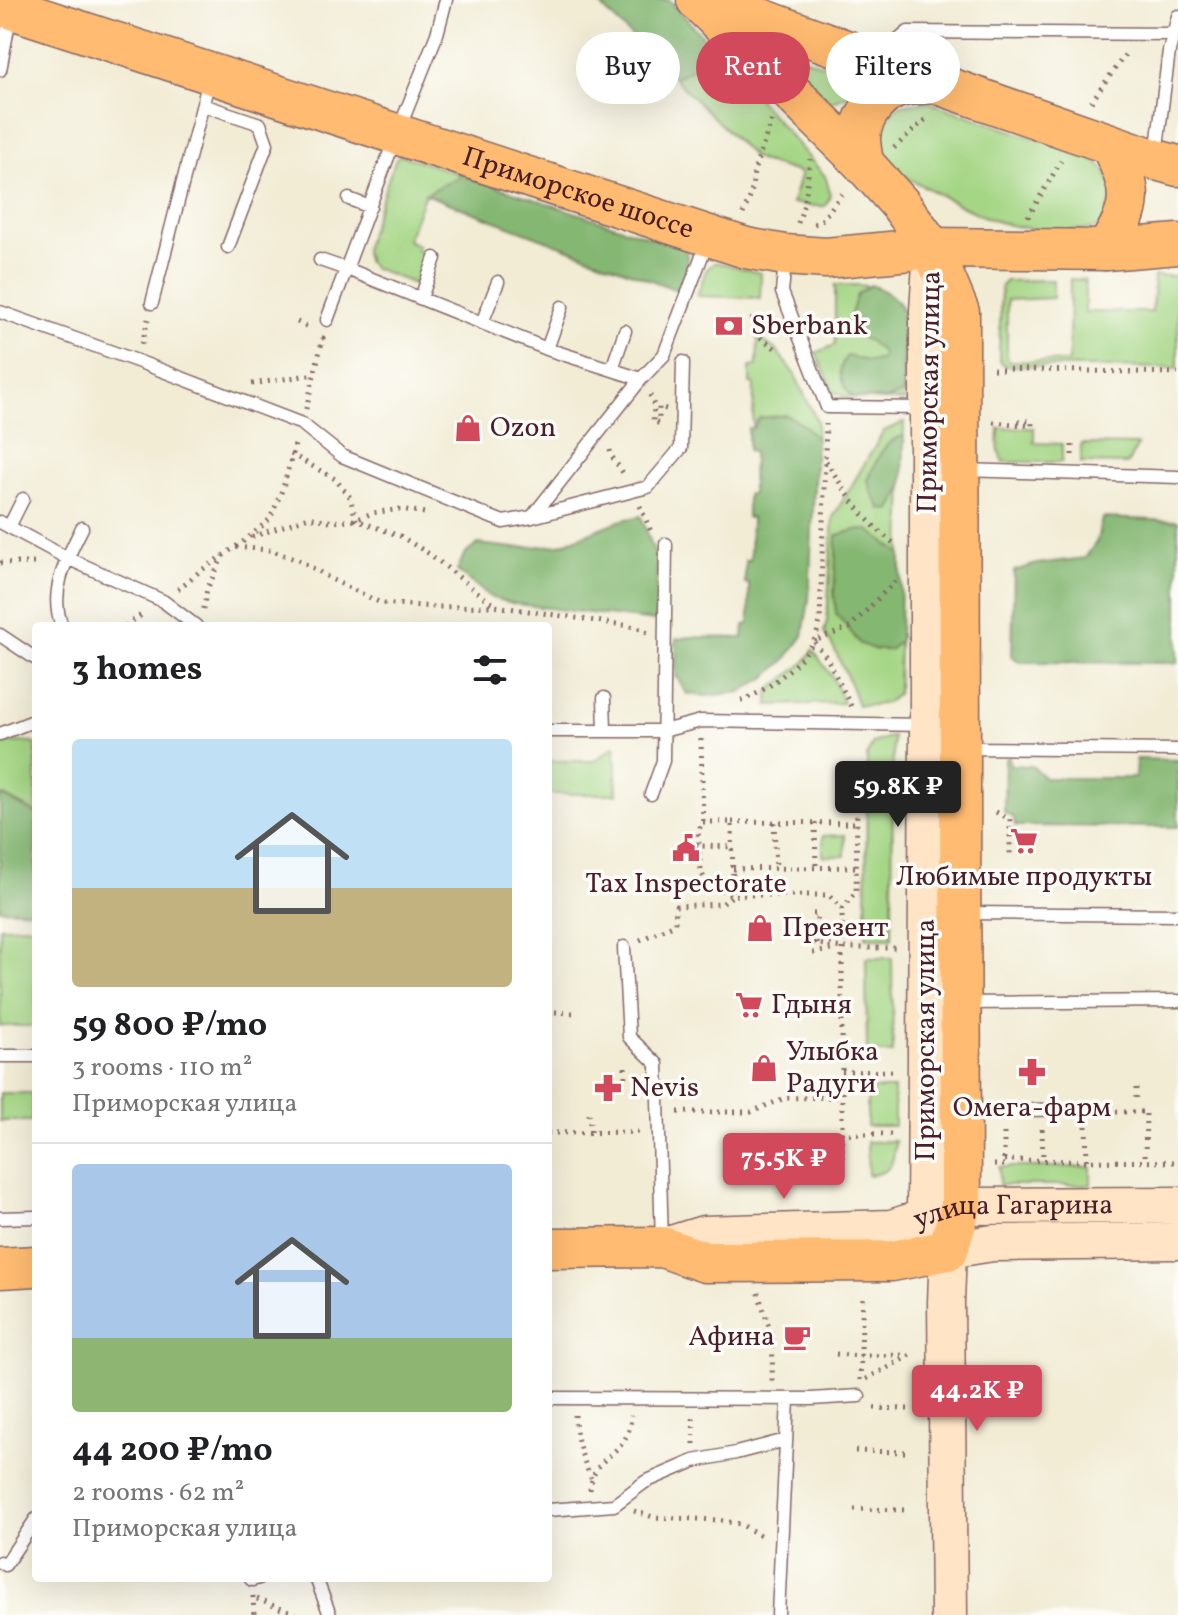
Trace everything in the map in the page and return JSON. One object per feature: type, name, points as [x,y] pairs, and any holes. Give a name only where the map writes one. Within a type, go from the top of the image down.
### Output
[{"type":"main road","points":[[697,0],[863,163],[900,204],[932,248]]},
{"type":"main road","points":[[710,0],[826,43]]},
{"type":"main road","name":"Приморское шоссе","points":[[6,7],[207,89],[397,133],[721,240],[790,244],[826,258],[932,248],[1106,250],[1178,244]]},
{"type":"main road","points":[[960,92],[1167,163]]},
{"type":"main road","points":[[863,163],[860,135],[874,104]]},
{"type":"main road","points":[[1106,250],[1122,225],[1128,206],[1123,169],[1110,144]]},
{"type":"main road","name":"Приморская улица","points":[[932,248],[928,311],[928,408],[944,737],[961,913],[962,1110],[943,1212]]},
{"type":"main road","name":"Приморская улица","points":[[932,248],[959,312],[960,470],[944,737],[943,1212],[948,1250],[949,1615]]},
{"type":"main road","name":"улица Гагарина","points":[[552,1248],[662,1247],[704,1234],[891,1228],[943,1212],[1178,1205]]},
{"type":"main road","name":"улица Гагарина","points":[[662,1247],[705,1262],[892,1261],[993,1243],[1178,1241]]},
{"type":"main road","points":[[0,1268],[32,1266]]},
{"type":"lane","points":[[327,320],[437,34],[446,0]]},
{"type":"lane","points":[[0,70],[6,7]]},
{"type":"lane","points":[[1167,163],[1169,51],[1178,16]]},
{"type":"lane","points":[[960,32],[1173,34]]},
{"type":"lane","points":[[152,303],[207,89],[260,124],[267,144],[228,247]]},
{"type":"lane","points":[[349,199],[370,207]]},
{"type":"lane","points":[[532,517],[641,379],[664,355],[721,240]]},
{"type":"lane","points":[[790,244],[782,292],[827,407],[928,408]]},
{"type":"lane","points":[[421,298],[435,258]]},
{"type":"lane","points":[[320,260],[547,349],[641,379]]},
{"type":"lane","points":[[482,323],[498,282]]},
{"type":"lane","points":[[547,349],[562,307]]},
{"type":"lane","points":[[0,312],[302,424],[342,456],[503,522],[648,487],[681,448],[683,362]]},
{"type":"lane","points":[[612,369],[625,331]]},
{"type":"lane","points":[[960,470],[1178,477]]},
{"type":"lane","points":[[23,499],[4,525],[67,558],[163,601],[199,622]]},
{"type":"lane","points":[[60,622],[58,583],[82,528]]},
{"type":"lane","points":[[651,794],[663,761],[666,544]]},
{"type":"lane","points":[[0,635],[32,656]]},
{"type":"lane","points":[[604,698],[605,730]]},
{"type":"lane","points":[[552,731],[663,731],[701,721],[854,724],[944,737],[1178,750]]},
{"type":"lane","points":[[0,734],[32,722]]},
{"type":"lane","points":[[961,913],[1178,915]]},
{"type":"lane","points":[[624,947],[629,1037],[657,1064],[662,1247]]},
{"type":"lane","points":[[962,1003],[1178,1001]]},
{"type":"lane","points":[[0,1056],[32,1056]]},
{"type":"lane","points":[[962,1110],[1088,1109]]},
{"type":"lane","points":[[0,1218],[32,1217]]},
{"type":"lane","points":[[552,1398],[788,1399],[859,1396]]},
{"type":"lane","points":[[778,1615],[788,1399]]},
{"type":"lane","points":[[552,1510],[614,1505],[645,1482],[694,1461],[786,1440]]},
{"type":"lane","points":[[0,1562],[5,1565],[32,1525]]},
{"type":"lane","points":[[318,1582],[330,1615]]},
{"type":"path","points":[[721,240],[751,195],[754,171],[776,108]]},
{"type":"path","points":[[1022,227],[1070,151]]},
{"type":"path","points":[[790,244],[805,201],[810,155]]},
{"type":"path","points":[[137,361],[152,303]]},
{"type":"path","points":[[302,424],[323,338],[317,335],[322,322],[327,320]]},
{"type":"path","points":[[754,320],[753,332],[779,351]]},
{"type":"path","points":[[993,369],[1178,373]]},
{"type":"path","points":[[217,391],[315,374]]},
{"type":"path","points":[[654,406],[653,423],[659,423]]},
{"type":"path","points":[[749,698],[786,673],[802,657],[814,641],[820,622],[827,407]]},
{"type":"path","points":[[609,419],[611,455],[634,491]]},
{"type":"path","points":[[993,422],[1032,426],[1032,421],[1016,419]]},
{"type":"path","points":[[132,622],[270,519],[283,488],[291,454],[335,479],[350,497],[356,520]]},
{"type":"path","points":[[825,459],[862,514],[897,546]]},
{"type":"path","points":[[247,539],[309,517],[334,522],[401,509],[433,515]]},
{"type":"path","points":[[644,514],[652,534]]},
{"type":"path","points":[[356,520],[400,536],[431,555],[495,606]]},
{"type":"path","points":[[235,547],[269,550],[301,561],[381,603],[435,607],[495,606],[636,627],[664,642]]},
{"type":"path","points":[[199,622],[207,589],[224,555]]},
{"type":"path","points":[[814,641],[849,628],[906,569]]},
{"type":"path","points":[[814,641],[842,686],[852,708],[854,724]]},
{"type":"path","points":[[701,721],[703,822],[698,831],[700,872],[705,880],[733,895],[829,895],[842,909]]},
{"type":"path","points":[[842,1162],[842,909],[856,891],[855,771]]},
{"type":"path","points":[[996,812],[1010,819],[1010,854]]},
{"type":"path","points":[[703,822],[856,823]]},
{"type":"path","points":[[732,822],[733,895]]},
{"type":"path","points":[[774,822],[776,868]]},
{"type":"path","points":[[815,823],[816,868]]},
{"type":"path","points":[[690,846],[733,847]]},
{"type":"path","points":[[733,869],[856,867]]},
{"type":"path","points":[[624,947],[675,924],[676,906],[722,904],[733,895]]},
{"type":"path","points":[[813,914],[817,914],[815,944],[842,948],[892,948]]},
{"type":"path","points":[[813,953],[842,948]]},
{"type":"path","points":[[555,1012],[573,1013]]},
{"type":"path","points":[[825,1053],[842,1054]]},
{"type":"path","points":[[625,1067],[625,1077]]},
{"type":"path","points":[[842,1072],[904,1071]]},
{"type":"path","points":[[1136,1086],[1136,1098]]},
{"type":"path","points":[[686,1112],[751,1112],[785,1098],[842,1097]]},
{"type":"path","points":[[1087,1161],[1088,1109],[1146,1112],[1145,1161]]},
{"type":"path","points":[[993,1165],[1004,1165],[1004,1110]]},
{"type":"path","points":[[1041,1110],[1043,1160]]},
{"type":"path","points":[[589,1114],[591,1133]]},
{"type":"path","points":[[552,1133],[659,1132]]},
{"type":"path","points":[[841,1134],[904,1134]]},
{"type":"path","points":[[993,1141],[1004,1141]]},
{"type":"path","points":[[1004,1160],[1178,1162]]},
{"type":"path","points":[[758,1292],[773,1338],[772,1380],[788,1399]]},
{"type":"path","points":[[836,1354],[861,1356],[911,1355],[860,1382],[861,1356],[863,1300]]},
{"type":"path","points":[[859,1396],[859,1408],[910,1409]]},
{"type":"path","points":[[588,1507],[591,1479],[601,1462],[623,1445],[630,1428]]},
{"type":"path","points":[[575,1430],[591,1479]]},
{"type":"path","points":[[855,1451],[909,1452]]},
{"type":"path","points":[[614,1505],[653,1517],[740,1524],[781,1551]]},
{"type":"path","points":[[854,1509],[909,1510]]},
{"type":"path","points":[[254,1598],[296,1615]]},
{"type":"green space","points":[[595,0],[669,0],[699,32],[696,32],[696,66],[680,75],[680,32],[627,32]]},
{"type":"green space","points":[[810,60],[826,66],[826,97],[810,81]]},
{"type":"green space","points":[[695,67],[696,100],[680,84],[680,75]]},
{"type":"green space","points":[[700,104],[762,104],[825,176],[830,195],[825,206],[792,203],[801,173],[754,158]]},
{"type":"green space","points":[[934,104],[1088,157],[1101,166],[1114,186],[1103,226],[1062,231],[1005,224],[914,182],[894,167],[883,148],[886,122],[903,105]]},
{"type":"green space","points":[[400,155],[462,175],[425,194],[407,240],[418,245],[416,250],[429,255],[414,284],[374,268],[368,263],[364,249],[395,160]]},
{"type":"green space","points":[[462,175],[686,249],[687,265],[683,280],[677,290],[425,194]]},
{"type":"green space","points":[[715,262],[761,273],[760,298],[697,296],[706,270]]},
{"type":"green space","points":[[1154,276],[1178,276],[1178,368],[1007,366],[1001,363],[1001,286],[1006,281],[1053,280],[1053,298],[1007,300],[1009,361],[1069,362],[1070,279],[1085,280],[1085,312],[1152,312]]},
{"type":"green space","points":[[835,285],[875,287],[891,296],[904,313],[904,401],[845,397],[834,392],[816,353],[835,345]]},
{"type":"green space","points":[[871,285],[890,296],[904,313],[903,393],[887,400],[854,398],[841,378],[841,367],[847,356],[867,361],[880,360],[883,353],[857,336],[849,321],[857,294]]},
{"type":"green space","points":[[758,337],[777,351],[795,375],[817,421],[816,439],[805,426],[753,428],[754,384],[750,383],[750,367],[757,366]]},
{"type":"green space","points":[[787,415],[805,426],[816,439],[809,600],[803,636],[785,660],[765,678],[740,692],[707,696],[687,694],[676,676],[676,639],[743,638],[744,625],[749,624],[749,584],[745,583],[745,560],[750,560],[751,518],[747,518],[747,494],[752,494],[753,452],[748,451],[748,428],[753,428],[759,418]]},
{"type":"green space","points":[[904,422],[898,692],[886,703],[858,705],[843,667],[824,632],[833,517],[884,431]]},
{"type":"green space","points":[[999,428],[1034,428],[1034,443],[1062,444],[1062,462],[1004,462],[999,450]]},
{"type":"green space","points":[[904,436],[903,487],[891,510],[881,509],[868,480],[885,446]]},
{"type":"green space","points":[[1081,444],[1138,445],[1127,464],[1081,463]]},
{"type":"green space","points":[[641,516],[657,560],[656,621],[516,604],[492,598],[457,571],[464,555],[478,544],[514,548],[559,545],[619,521]]},
{"type":"green space","points":[[1102,518],[1178,521],[1178,663],[1020,662],[1012,656],[1014,571],[1037,564],[1085,558],[1097,541]]},
{"type":"green space","points":[[869,530],[901,554],[900,640],[890,650],[876,650],[860,644],[836,613],[837,535]]},
{"type":"green space","points":[[813,650],[833,678],[843,703],[768,705],[769,691],[804,663]]},
{"type":"green space","points":[[893,736],[892,938],[866,938],[867,755],[873,743]]},
{"type":"green space","points":[[32,743],[32,811],[4,796],[0,797],[0,745]]},
{"type":"green space","points":[[615,746],[617,794],[552,794],[552,761],[594,761]]},
{"type":"green space","points":[[1009,756],[1010,765],[1032,766],[1045,778],[1135,778],[1136,759],[1178,760],[1178,827],[1015,826],[1014,818],[1004,812],[1005,759]]},
{"type":"green space","points":[[0,797],[32,811],[32,911],[0,909]]},
{"type":"green space","points":[[845,835],[845,856],[823,856],[823,836]]},
{"type":"green space","points":[[0,927],[32,927],[32,1026],[0,1026]]},
{"type":"green space","points":[[866,958],[892,958],[893,1053],[867,1053]]},
{"type":"green space","points":[[867,1089],[894,1089],[894,1126],[867,1126]]},
{"type":"green space","points":[[0,1093],[32,1093],[32,1121],[0,1121]]},
{"type":"green space","points":[[895,1141],[890,1166],[882,1172],[868,1175],[867,1142]]},
{"type":"green space","points":[[999,1167],[1091,1167],[1091,1185],[999,1185]]},
{"type":"place","name":"Sberbank","points":[[729,326]]},
{"type":"place","name":"Ozon","points":[[468,428]]},
{"type":"place","name":"Любимые продукты","points":[[1024,841]]},
{"type":"place","name":"Tax Inspectorate","points":[[686,848]]},
{"type":"place","name":"Презент","points":[[760,928]]},
{"type":"place","name":"Гдыня","points":[[749,1005]]},
{"type":"place","name":"Улыбка Радуги","points":[[764,1068]]},
{"type":"place","name":"Омега-фарм","points":[[1032,1072]]},
{"type":"place","name":"Nevis","points":[[608,1088]]},
{"type":"place","name":"Афина","points":[[797,1337]]}]
